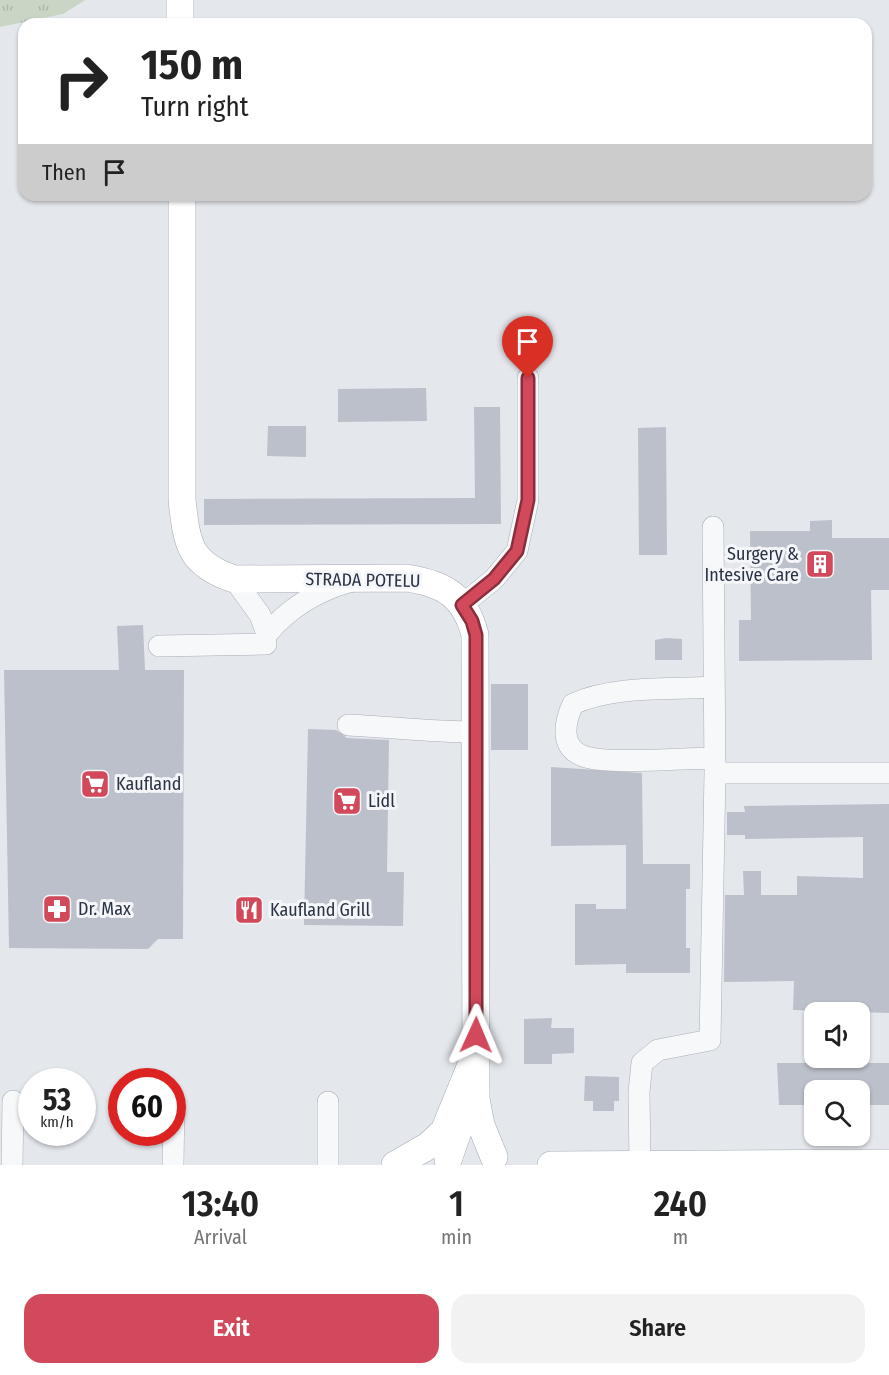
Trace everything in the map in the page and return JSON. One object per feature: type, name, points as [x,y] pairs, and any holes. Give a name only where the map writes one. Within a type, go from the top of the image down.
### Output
[{"type":"main road","points":[[180,0],[180,18]]},
{"type":"main road","name":"STRADA POTELU","points":[[182,201],[182,500],[191,549],[199,561],[213,572],[234,579],[407,578],[432,582],[450,591],[472,621],[476,635],[476,1099],[481,1125],[499,1161]]},
{"type":"main road","points":[[395,1165],[428,1146],[444,1131],[475,1063]]},
{"type":"main road","name":"STRADA POTELU","points":[[446,1163],[460,1130],[475,1063]]},
{"type":"main road","points":[[446,1163],[466,1152],[476,1152],[499,1161]]},
{"type":"main road","points":[[550,1165],[889,1163]]},
{"type":"lane","points":[[462,605],[494,579],[517,551],[528,500],[528,378]]},
{"type":"lane","points":[[640,1163],[639,1092],[642,1064],[658,1050],[710,1040],[714,765],[713,527]]},
{"type":"lane","points":[[234,579],[261,615],[267,634],[280,617],[315,595],[364,578]]},
{"type":"lane","points":[[159,646],[266,644]]},
{"type":"lane","points":[[714,687],[608,693],[587,698],[573,704],[565,720],[565,736],[572,749],[583,756],[889,773]]},
{"type":"lane","points":[[348,725],[395,727],[422,732],[475,732]]},
{"type":"lane","points":[[12,1165],[13,1101]]},
{"type":"lane","points":[[328,1102],[328,1165]]},
{"type":"lane","points":[[173,1146],[173,1165]]},
{"type":"green space","points":[[0,0],[85,0],[63,14],[44,18],[18,18],[18,23],[0,27]]},
{"type":"building","points":[[426,388],[427,421],[338,422],[338,389]]},
{"type":"building","points":[[474,407],[500,407],[501,524],[204,525],[204,499],[475,498]]},
{"type":"building","points":[[268,426],[306,426],[306,457],[267,456]]},
{"type":"building","points":[[666,427],[667,555],[639,555],[638,428]]},
{"type":"building","points":[[832,520],[832,538],[889,538],[889,590],[871,590],[872,660],[739,661],[739,620],[751,620],[750,531],[810,531],[810,521]]},
{"type":"building","name":"Kaufland","points":[[143,625],[145,670],[184,670],[183,939],[158,939],[148,949],[9,948],[4,670],[119,670],[117,626]]},
{"type":"building","points":[[682,639],[682,660],[655,660],[655,640]]},
{"type":"building","points":[[491,684],[528,684],[528,750],[491,750]]},
{"type":"building","name":"Lidl","points":[[308,729],[336,730],[347,738],[389,740],[387,872],[404,872],[403,926],[304,925]]},
{"type":"building","points":[[551,767],[642,773],[643,864],[690,864],[690,889],[686,889],[686,948],[690,948],[690,973],[626,973],[626,964],[575,965],[575,904],[596,904],[596,909],[626,909],[626,845],[551,846]]},
{"type":"building","points":[[889,804],[889,1013],[870,1012],[870,1002],[804,1002],[804,1010],[793,1010],[794,981],[724,982],[725,895],[744,895],[743,871],[761,871],[761,895],[797,895],[797,876],[863,878],[863,837],[745,839],[745,835],[727,835],[727,812],[745,812],[744,806]]},
{"type":"building","points":[[552,1018],[551,1028],[574,1028],[574,1053],[552,1054],[552,1064],[524,1064],[524,1019]]},
{"type":"building","points":[[777,1063],[804,1063],[804,1068],[870,1068],[870,1063],[889,1063],[889,1105],[870,1105],[870,1080],[804,1080],[804,1105],[779,1105]]},
{"type":"building","points":[[585,1076],[619,1077],[619,1101],[614,1101],[614,1111],[593,1111],[593,1101],[584,1101]]},
{"type":"place","name":"Surgery & Intesive Care","points":[[820,564]]},
{"type":"place","name":"Kaufland","points":[[95,784]]},
{"type":"place","name":"Lidl","points":[[347,801]]},
{"type":"place","name":"Dr. Max","points":[[57,909]]},
{"type":"place","name":"Kaufland Grill","points":[[249,910]]},
{"type":"route","points":[[476,1035],[476,635],[472,621],[462,605],[494,579],[517,551],[528,500],[528,378]]}]
